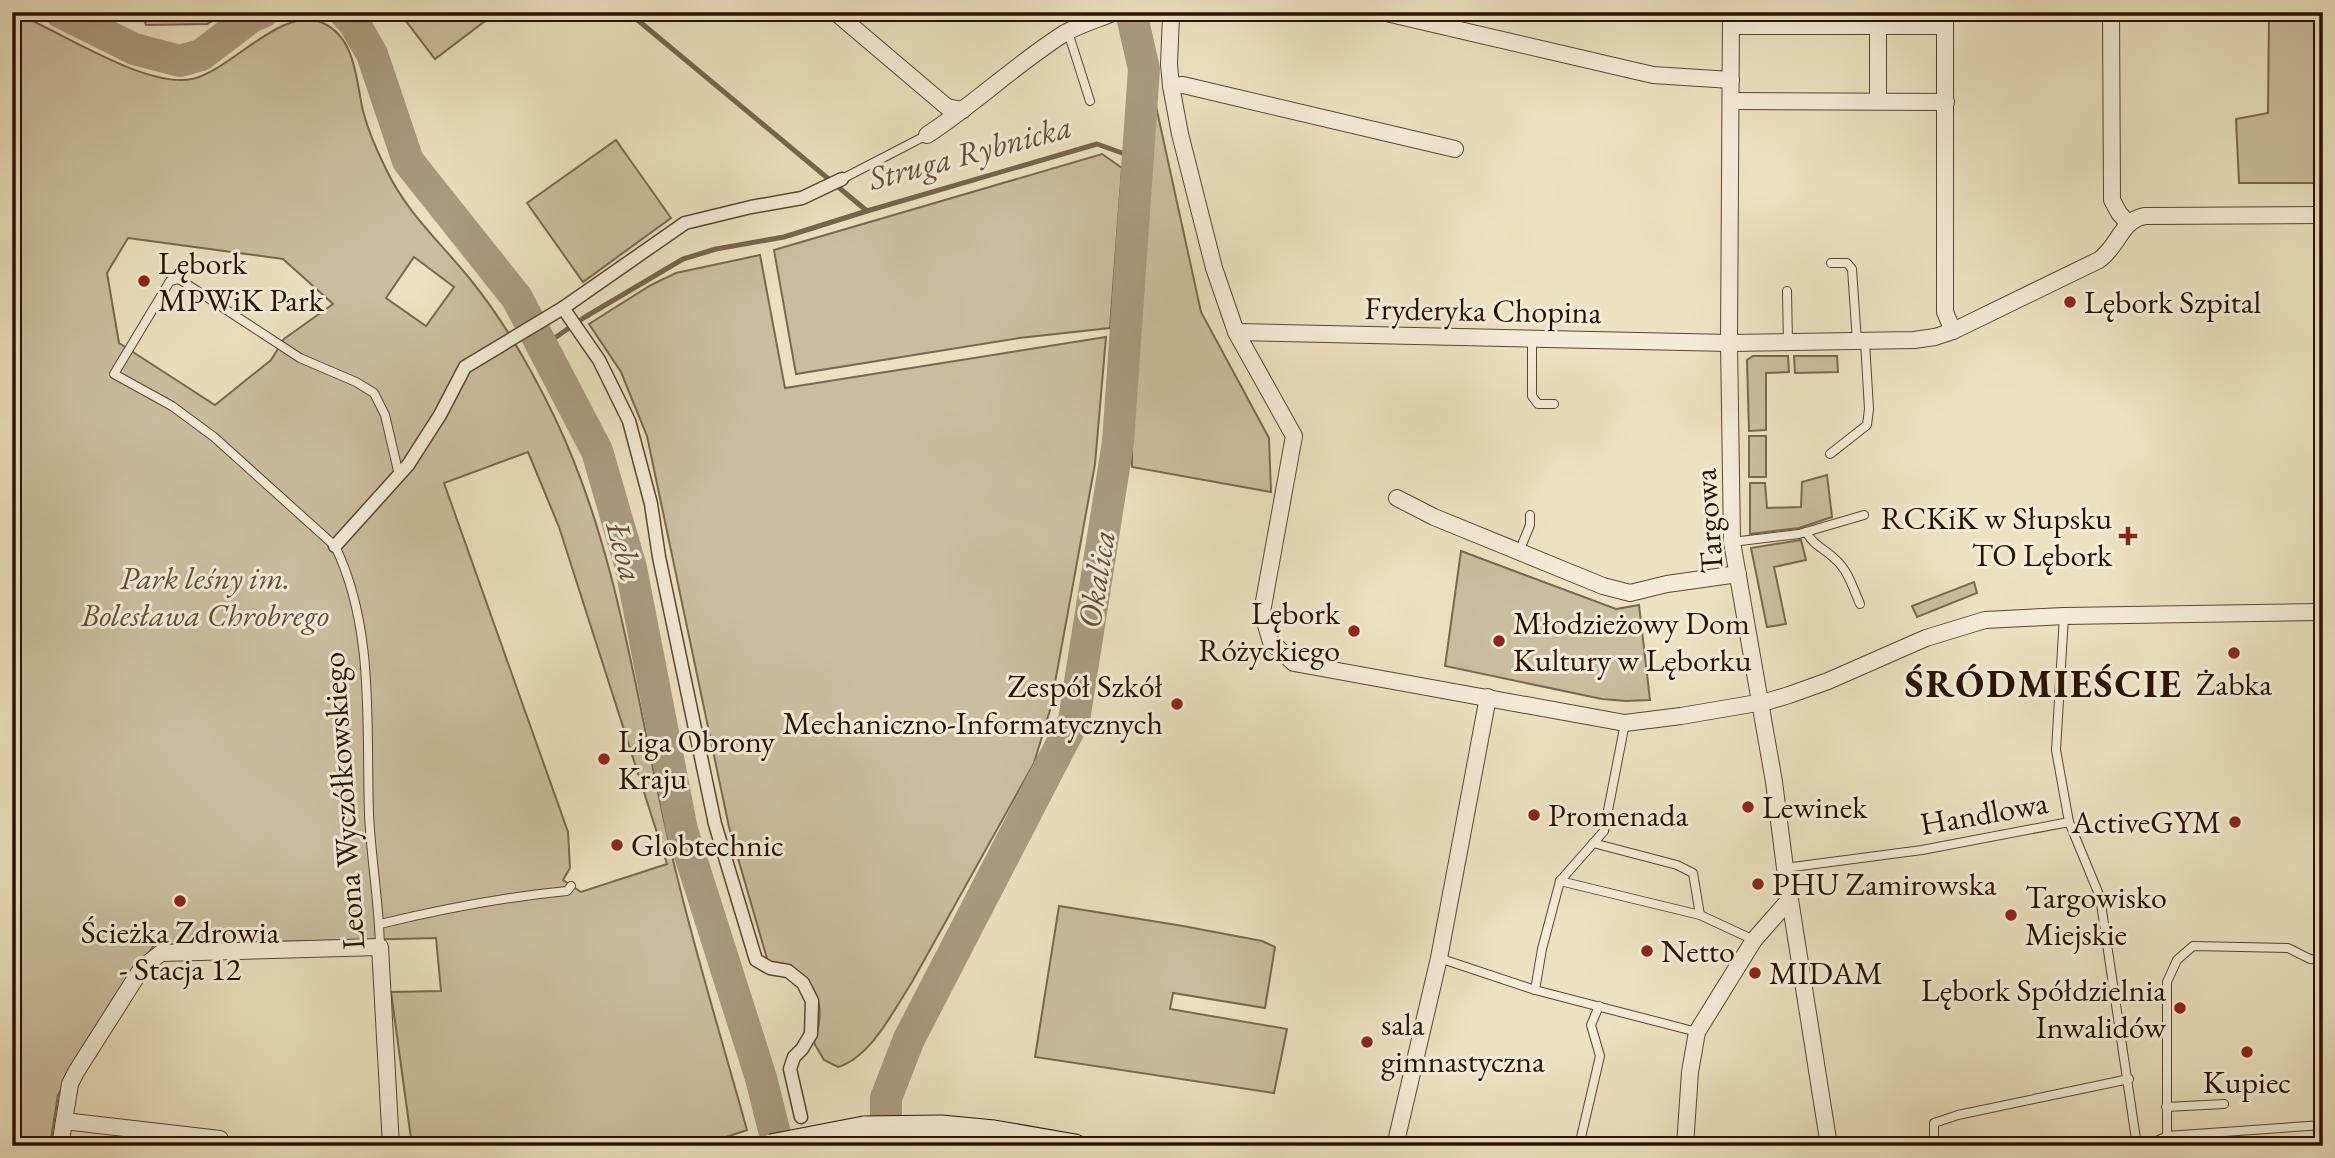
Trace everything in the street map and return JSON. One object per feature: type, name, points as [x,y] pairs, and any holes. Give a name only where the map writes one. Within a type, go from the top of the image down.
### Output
[{"type":"main road","points":[[771,1146],[864,1128],[941,1127],[994,1132],[1075,1146]]},
{"type":"street","points":[[835,12],[947,107],[963,110]]},
{"type":"street","points":[[927,135],[1073,23],[1115,12]]},
{"type":"street","points":[[1169,12],[1171,86],[1180,134],[1214,268],[1236,332],[1294,436],[1262,612],[1270,642],[1294,663],[1625,723],[1681,716],[1789,695],[1926,638],[1985,620],[2064,616],[2323,612]]},
{"type":"street","points":[[1382,12],[1653,75],[1731,80]]},
{"type":"street","points":[[2111,12],[2112,200],[2119,214],[2129,223],[2135,218],[2145,216],[2323,215]]},
{"type":"street","points":[[1731,19],[1945,19],[1945,312],[1953,331]]},
{"type":"street","name":"Targowa","points":[[1731,19],[1729,343],[1732,542],[1761,702],[1829,1146]]},
{"type":"street","points":[[1877,19],[1878,102]]},
{"type":"street","points":[[1171,86],[1183,85],[1455,149]]},
{"type":"street","points":[[1731,102],[1946,102]]},
{"type":"street","points":[[335,546],[408,465],[440,415],[465,368],[563,308],[685,223],[802,198],[842,179]]},
{"type":"street","name":"Fryderyka Chopina","points":[[1236,332],[1729,343],[1914,340],[1953,331],[2099,260],[2108,254],[2129,223]]},
{"type":"street","points":[[563,308],[599,360],[629,421],[650,504],[715,824],[756,960],[770,968],[788,971],[803,983],[812,1001],[811,1034],[794,1057],[790,1069],[801,1117]]},
{"type":"street","points":[[1397,498],[1434,517],[1519,552],[1603,586],[1630,593],[1667,584],[1738,574]]},
{"type":"street","points":[[1395,1146],[1439,958],[1488,697]]},
{"type":"street","points":[[1685,1146],[1690,1072],[1697,1032],[1754,940],[1790,899]]},
{"type":"street","points":[[60,1146],[70,1084],[75,1072],[142,968],[161,953],[380,947]]},
{"type":"street","name":"Leona Wyczółkowskiego","points":[[380,947],[391,1146]]},
{"type":"street","points":[[64,1121],[220,1139]]},
{"type":"lane","points":[[1073,23],[1090,102]]},
{"type":"lane","points":[[842,179],[927,135]]},
{"type":"lane","points":[[1830,454],[1867,425],[1869,409],[1852,269],[1847,263],[1831,263]]},
{"type":"lane","points":[[335,546],[214,437],[172,406],[114,374],[170,281],[179,279],[300,358],[356,382],[374,393],[385,415],[399,475]]},
{"type":"lane","points":[[1787,290],[1788,343]]},
{"type":"lane","points":[[1532,339],[1532,396],[1538,404],[1554,404]]},
{"type":"lane","points":[[1519,552],[1530,525],[1530,515]]},
{"type":"lane","points":[[1732,542],[1807,532],[1864,515]]},
{"type":"lane","points":[[1807,532],[1812,543],[1836,559],[1848,574],[1860,604]]},
{"type":"lane","name":"Leona Wyczółkowskiego","points":[[335,546],[343,563],[358,616],[365,664],[369,817],[380,947]]},
{"type":"lane","points":[[2064,616],[2056,750],[2069,822]]},
{"type":"lane","points":[[1535,990],[1542,949],[1560,881],[1604,831],[1625,723]]},
{"type":"lane","name":"Handlowa","points":[[1785,868],[1922,850],[2069,822],[2100,897],[2137,1146]]},
{"type":"lane","points":[[1593,843],[1677,865],[1693,873],[1700,915]]},
{"type":"lane","points":[[1560,881],[1700,915],[1754,940]]},
{"type":"lane","points":[[380,924],[444,908],[518,895],[567,891],[571,886]]},
{"type":"lane","points":[[2167,1136],[2167,982],[2171,971],[2185,953],[2193,946],[2288,948],[2309,958],[2323,960]]},
{"type":"lane","points":[[1439,958],[1535,990],[1697,1032]]},
{"type":"lane","points":[[1579,1146],[1600,1056],[1591,1025],[1599,1006]]},
{"type":"lane","points":[[1934,1140],[1934,1123],[1958,1115],[2129,1079]]},
{"type":"lane","points":[[2166,1107],[2224,1104]]},
{"type":"lane","points":[[2146,1146],[2167,1136],[2323,1125]]},
{"type":"green space","name":"Park leśny im. Bolesława Chrobrego","points":[[12,12],[127,67],[173,80],[192,79],[207,74],[274,30],[291,23],[307,20],[323,23],[342,39],[353,61],[367,126],[394,185],[506,329],[546,400],[578,471],[613,582],[675,868],[747,1130],[699,1146],[412,1146],[391,992],[441,991],[436,938],[154,945],[58,1095],[50,1146],[12,1146]],"holes":[[[128,238],[283,259],[333,304],[284,339],[271,360],[215,405],[119,343],[107,273]],[[414,257],[454,287],[426,326],[386,298]],[[528,452],[559,527],[667,864],[581,892],[563,880],[570,868],[568,832],[444,483]]]},
{"type":"green space","points":[[141,12],[229,12],[207,24],[146,25]]},
{"type":"green space","points":[[399,12],[497,12],[435,59]]},
{"type":"green space","points":[[2269,12],[2323,12],[2323,183],[2239,183],[2236,119],[2268,113]]},
{"type":"green space","points":[[1151,92],[1201,312],[1269,438],[1271,492],[1132,467],[1132,382]]},
{"type":"green space","points":[[616,140],[671,218],[583,282],[527,203]]},
{"type":"green space","points":[[1102,154],[1122,168],[1110,328],[1019,338],[796,374],[774,250]]},
{"type":"green space","points":[[760,255],[785,388],[1106,337],[1095,464],[1050,710],[1034,763],[889,1019],[861,1053],[838,1067],[824,1060],[814,1043],[820,1010],[812,988],[801,974],[793,969],[768,962],[729,827],[647,436],[621,372],[589,324],[651,285],[676,273]]},
{"type":"green space","points":[[1753,356],[1788,356],[1789,372],[1766,373],[1766,430],[1749,431],[1747,360]]},
{"type":"green space","points":[[1794,356],[1837,356],[1838,372],[1795,373]]},
{"type":"green space","points":[[1749,436],[1766,436],[1766,477],[1749,477]]},
{"type":"green space","points":[[1827,475],[1832,517],[1799,528],[1750,534],[1750,483],[1765,483],[1767,508],[1801,507],[1802,482]]},
{"type":"green space","points":[[1801,540],[1806,560],[1774,567],[1786,624],[1767,627],[1751,548]]},
{"type":"green space","points":[[1461,551],[1616,609],[1639,605],[1650,700],[1602,699],[1445,666]]},
{"type":"green space","points":[[1974,582],[1977,593],[1917,617],[1912,606]]},
{"type":"green space","points":[[1059,906],[1183,926],[1262,941],[1275,947],[1265,1008],[1173,993],[1170,1009],[1287,1029],[1274,1093],[1035,1057]]},
{"type":"waterway","name":"Łeba","points":[[60,12],[134,49],[180,61],[201,55],[251,17],[263,12]]},
{"type":"waterway","name":"Łeba","points":[[344,12],[354,23],[372,54],[408,161],[517,298],[597,451],[631,568],[682,830],[761,1078],[778,1146]]},
{"type":"waterway","name":"Struga Rybnicka","points":[[628,12],[867,211],[1097,144],[1139,159]]},
{"type":"waterway","name":"Okalica","points":[[886,1146],[886,1098],[909,1039],[1074,720],[1118,442],[1144,69],[1131,12]]},
{"type":"waterway","points":[[543,346],[585,317],[683,259],[716,249],[784,237],[867,211]]},
{"type":"place","name":"Lębork MPWiK Park","points":[[144,281]]},
{"type":"place","name":"Lębork Szpital","points":[[2070,302]]},
{"type":"place","name":"RCKiK w Słupsku TO Lębork","points":[[2128,536]]},
{"type":"place","name":"Lębork Różyckiego","points":[[1354,631]]},
{"type":"place","name":"Młodzieżowy Dom Kultury w Lęborku","points":[[1499,641]]},
{"type":"place","name":"Żabka","points":[[2234,653]]},
{"type":"place","name":"Zespół Szkół Mechaniczno-Informatycznych","points":[[1177,704]]},
{"type":"place","name":"Liga Obrony Kraju","points":[[604,759]]},
{"type":"place","name":"Lewinek","points":[[1748,807]]},
{"type":"place","name":"Promenada","points":[[1534,815]]},
{"type":"place","name":"ActiveGYM","points":[[2235,822]]},
{"type":"place","name":"Globtechnic","points":[[617,845]]},
{"type":"place","name":"PHU Zamirowska","points":[[1758,884]]},
{"type":"place","name":"Ścieżka Zdrowia - Stacja 12","points":[[180,901]]},
{"type":"place","name":"Targowisko Miejskie","points":[[2011,915]]},
{"type":"place","name":"Netto","points":[[1647,951]]},
{"type":"place","name":"MIDAM","points":[[1755,973]]},
{"type":"place","name":"Lębork Spółdzielnia Inwalidów","points":[[2180,1008]]},
{"type":"place","name":"sala gimnastyczna","points":[[1367,1042]]},
{"type":"place","name":"Kupiec","points":[[2247,1052]]},
{"type":"district","name":"ŚRÓDMIEŚCIE","points":[[2044,683]]}]
